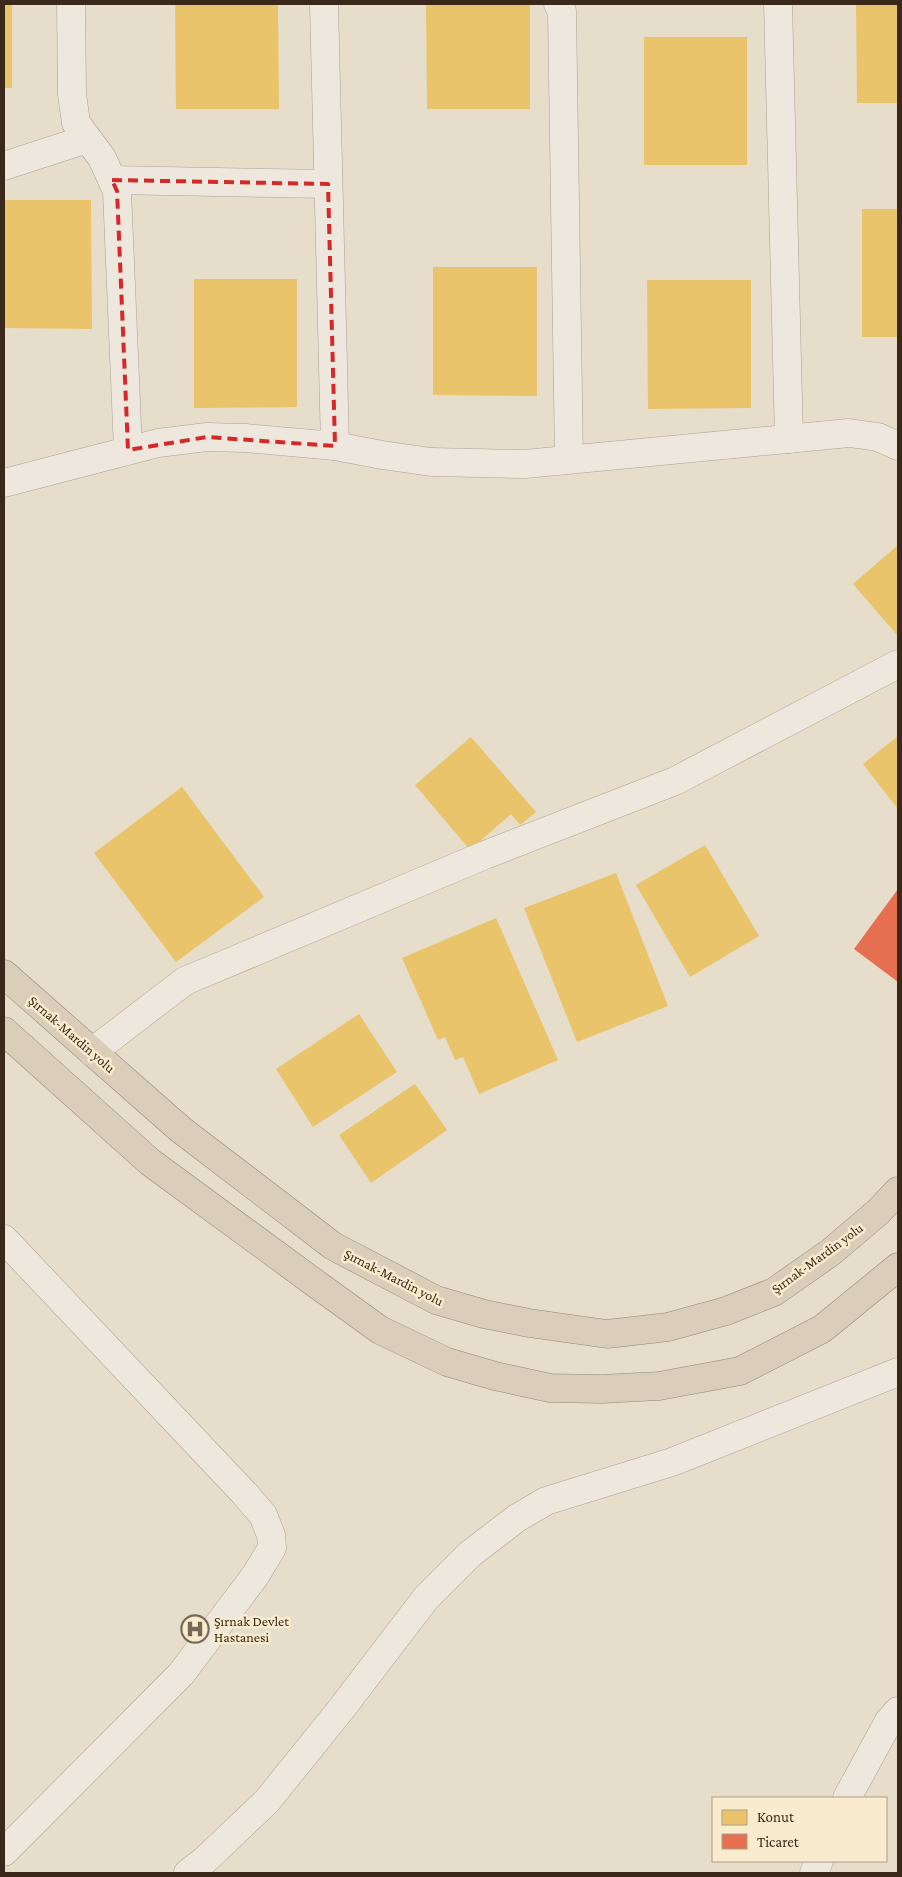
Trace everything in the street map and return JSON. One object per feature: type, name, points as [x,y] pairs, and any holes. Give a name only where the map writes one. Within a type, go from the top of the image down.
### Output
[{"type":"highway","name":"Şırnak-Mardin yolu","points":[[4,974],[180,1129],[333,1246],[436,1300],[484,1314],[529,1323],[607,1334],[668,1327],[726,1310],[774,1292],[831,1252],[878,1212],[898,1191]]},
{"type":"highway","points":[[4,1031],[150,1162],[380,1330],[447,1362],[495,1376],[550,1388],[601,1389],[659,1386],[740,1371],[822,1329],[898,1267]]},
{"type":"street","points":[[71,4],[72,94],[76,122],[102,158],[117,191],[128,450]]},
{"type":"street","points":[[324,4],[335,446]]},
{"type":"street","points":[[558,4],[562,11],[569,459]]},
{"type":"street","points":[[778,4],[789,439]]},
{"type":"street","points":[[4,166],[87,139]]},
{"type":"street","points":[[112,180],[328,184]]},
{"type":"street","points":[[4,483],[158,443],[207,437],[245,438],[335,446],[431,462],[525,464],[849,433],[878,437],[898,446]]},
{"type":"street","points":[[92,1052],[185,981],[485,855],[675,781],[898,664]]},
{"type":"street","points":[[4,1239],[244,1493],[263,1515],[271,1535],[272,1548],[255,1576],[181,1674],[4,1852]]},
{"type":"street","points":[[188,1873],[205,1860],[267,1801],[342,1708],[426,1598],[470,1554],[517,1518],[546,1501],[672,1462],[898,1372]]},
{"type":"street","points":[[849,1797],[889,1721],[898,1711]]},
{"type":"highlighted area","points":[[112,180],[328,184],[335,446],[207,437],[128,450],[117,191]]},
{"type":"building: Konut","points":[[4,4],[12,4],[12,88],[4,88]]},
{"type":"building: Konut","points":[[175,4],[278,4],[279,109],[176,109]]},
{"type":"building: Konut","points":[[426,4],[530,4],[530,109],[427,109]]},
{"type":"building: Konut","points":[[856,4],[898,4],[898,103],[857,103]]},
{"type":"building: Konut","points":[[644,37],[747,37],[747,165],[644,165]]},
{"type":"building: Konut","points":[[4,200],[91,200],[92,329],[4,328]]},
{"type":"building: Konut","points":[[862,209],[898,209],[898,337],[862,337]]},
{"type":"building: Konut","points":[[433,267],[537,267],[537,396],[433,395]]},
{"type":"building: Konut","points":[[194,279],[297,279],[297,407],[194,408]]},
{"type":"building: Konut","points":[[647,280],[751,280],[751,408],[648,409]]},
{"type":"building: Konut","points":[[898,545],[898,636],[853,584]]},
{"type":"building: Konut","points":[[898,736],[898,809],[863,764]]},
{"type":"building: Konut","points":[[471,737],[536,812],[520,825],[511,814],[470,850],[415,785]]},
{"type":"building: Konut","points":[[182,787],[264,897],[176,962],[94,853]]},
{"type":"building: Konut","points":[[705,845],[759,936],[690,977],[636,885]]},
{"type":"building: Konut","points":[[616,873],[668,1006],[577,1042],[524,908]]},
{"type":"building: Konut","points":[[496,918],[558,1060],[479,1094],[463,1057],[455,1060],[445,1037],[438,1040],[402,958]]},
{"type":"building: Konut","points":[[359,1014],[397,1072],[313,1127],[276,1069]]},
{"type":"building: Konut","points":[[415,1084],[447,1130],[371,1183],[339,1135]]},
{"type":"building: Ticaret","points":[[898,889],[898,982],[854,949]]},
{"type":"place","name":"Şırnak Devlet Hastanesi","points":[[195,1629]]}]
